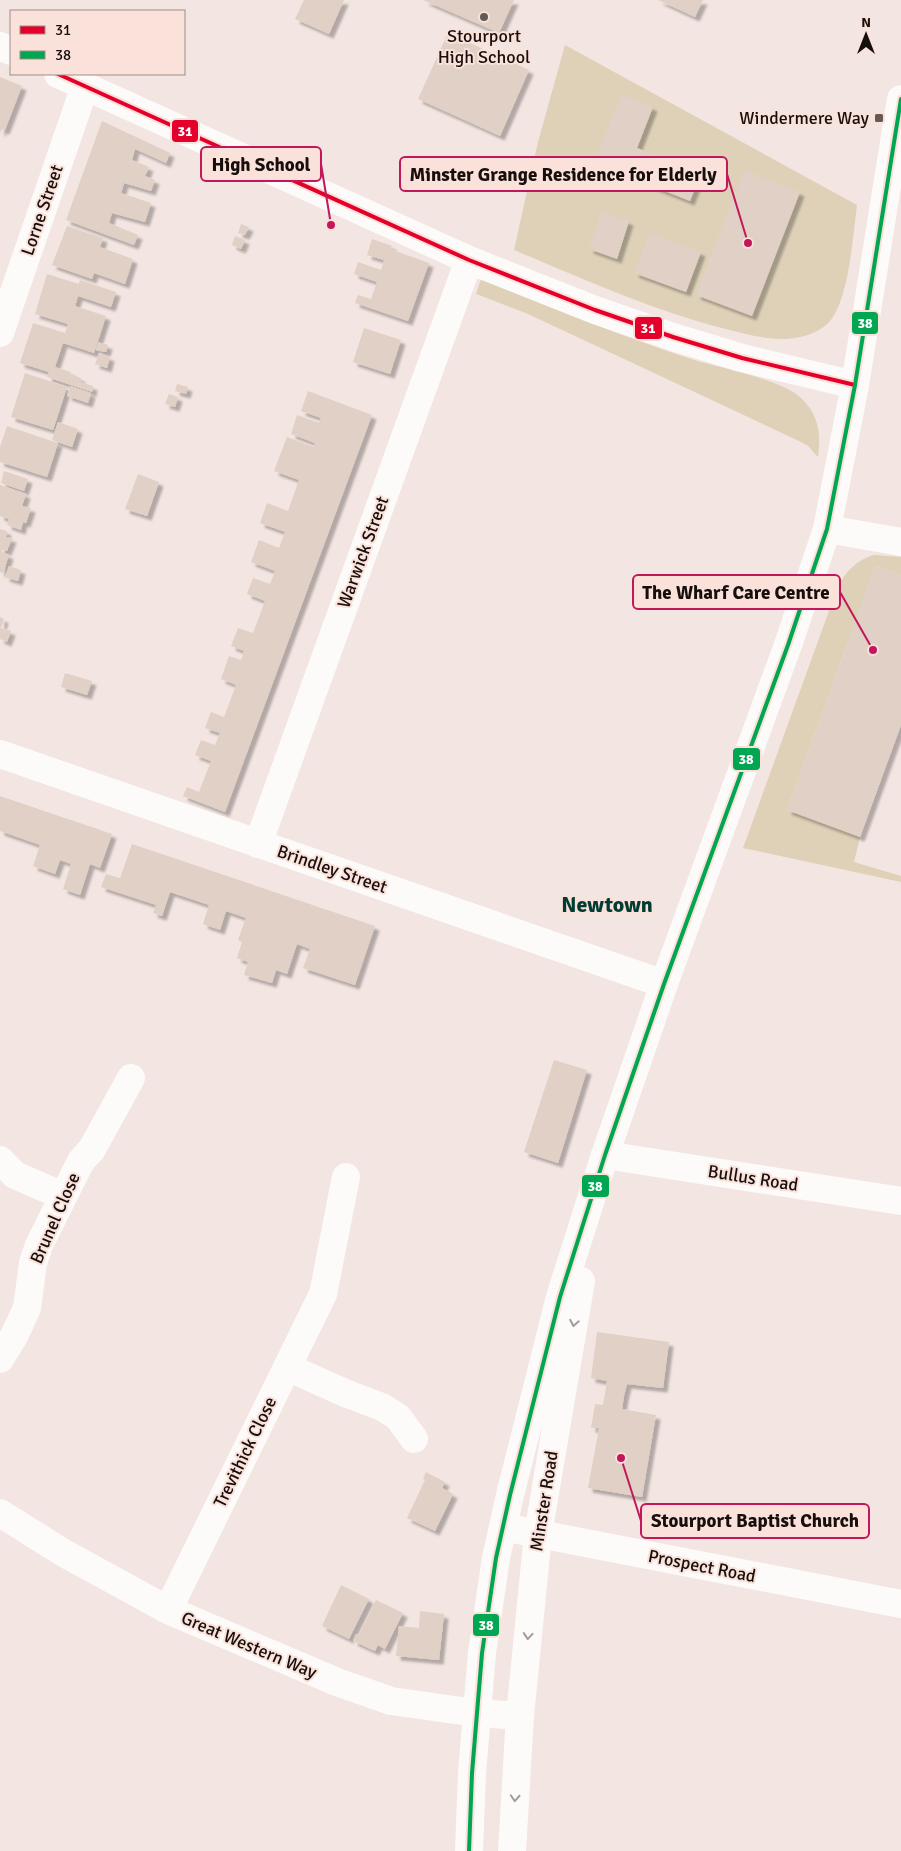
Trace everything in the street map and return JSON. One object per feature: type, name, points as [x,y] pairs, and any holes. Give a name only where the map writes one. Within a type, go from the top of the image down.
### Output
[{"type":"street","points":[[60,75],[470,260],[595,310],[742,358],[854,385]]},
{"type":"street","name":"Lorne Street","points":[[0,333],[85,86]]},
{"type":"street","name":"Minster Road","points":[[469,1851],[476,1713],[488,1609],[503,1527],[560,1297],[605,1154],[664,984],[788,645],[827,529],[854,385],[901,98]]},
{"type":"street","name":"Warwick Street","points":[[258,844],[470,260]]},
{"type":"street","points":[[827,529],[901,542]]},
{"type":"street","name":"Brindley Street","points":[[0,754],[664,984]]},
{"type":"street","name":"Brunel Close","points":[[0,1359],[14,1336],[26,1308],[33,1264],[40,1245],[81,1161],[92,1149],[131,1078]]},
{"type":"street","name":"Minster Road","points":[[512,1851],[520,1716],[538,1534],[586,1252],[605,1154]]},
{"type":"street","name":"Bullus Road","points":[[605,1154],[901,1201]]},
{"type":"street","points":[[8,1168],[64,1196]]},
{"type":"street","name":"Trevithick Close","points":[[168,1610],[323,1294],[346,1178]]},
{"type":"street","points":[[287,1367],[382,1406],[398,1417],[414,1439]]},
{"type":"street","name":"Great Western Way","points":[[0,1513],[62,1552],[168,1610],[337,1682],[391,1701],[476,1713],[520,1716]]},
{"type":"street","name":"Prospect Road","points":[[503,1527],[901,1604]]},
{"type":"shaded area","points":[[565,45],[857,205],[846,283],[836,311],[825,326],[808,335],[788,339],[774,339],[744,334],[696,321],[643,303],[514,250],[538,142]]},
{"type":"shaded area","points":[[481,279],[638,341],[691,359],[765,380],[792,391],[807,404],[815,418],[819,433],[818,457],[808,446],[799,441],[528,314],[476,294]]},
{"type":"shaded area","points":[[874,555],[901,557],[901,575],[876,566],[787,810],[860,837],[854,862],[901,876],[901,882],[743,848],[838,586],[853,566]]},
{"type":"building","points":[[304,0],[344,0],[329,34],[295,19]]},
{"type":"building","name":"Stourport High School","points":[[423,0],[514,0],[499,33]]},
{"type":"building","points":[[658,0],[703,0],[695,17]]},
{"type":"building","points":[[448,33],[529,70],[500,136],[418,99]]},
{"type":"building","points":[[0,77],[22,86],[5,130],[2,129],[0,133]]},
{"type":"building","points":[[621,94],[653,107],[637,148],[701,173],[690,201],[594,163]]},
{"type":"building","points":[[102,121],[170,153],[166,163],[135,149],[132,160],[149,167],[145,176],[155,180],[151,191],[124,183],[121,193],[151,203],[145,222],[112,213],[109,223],[138,235],[134,245],[66,220]]},
{"type":"building","points":[[744,170],[800,192],[752,316],[696,295]]},
{"type":"building","points":[[601,212],[629,221],[617,259],[589,249]]},
{"type":"building","points":[[241,224],[249,227],[245,235],[238,233]]},
{"type":"building","points":[[67,226],[103,238],[100,247],[133,259],[125,284],[94,273],[92,279],[52,265]]},
{"type":"building","points":[[649,233],[701,252],[686,292],[634,273]]},
{"type":"building","points":[[235,236],[245,240],[241,249],[232,245]]},
{"type":"building","points":[[372,239],[392,246],[390,249],[429,263],[408,321],[355,303],[358,295],[371,299],[377,282],[354,274],[358,262],[381,270],[384,260],[367,255]]},
{"type":"building","points":[[47,274],[79,284],[80,280],[116,292],[111,307],[78,296],[75,306],[106,316],[98,341],[94,353],[63,343],[55,367],[71,372],[70,374],[81,378],[80,382],[93,386],[92,392],[47,377],[49,372],[20,363],[33,323],[65,333],[68,324],[35,314]]},
{"type":"building","points":[[364,328],[401,340],[390,374],[353,362]]},
{"type":"building","points":[[98,342],[108,345],[106,352],[96,350]]},
{"type":"building","points":[[99,353],[110,357],[107,368],[95,364]]},
{"type":"building","points":[[25,373],[67,387],[53,430],[11,417]]},
{"type":"building","points":[[177,384],[188,387],[186,394],[175,391]]},
{"type":"building","points":[[70,386],[91,393],[88,403],[67,396]]},
{"type":"building","points":[[308,391],[372,415],[225,812],[183,796],[187,787],[199,792],[211,761],[195,755],[201,740],[215,745],[220,733],[205,728],[211,712],[224,717],[236,685],[221,679],[229,656],[241,660],[244,651],[231,646],[238,628],[253,633],[265,601],[247,594],[253,578],[270,584],[275,571],[251,562],[259,540],[279,548],[285,532],[260,523],[267,503],[288,511],[299,480],[274,471],[287,437],[314,447],[315,443],[291,434],[297,415],[319,423],[321,418],[301,411]]},
{"type":"building","points":[[169,394],[178,397],[175,407],[165,404]]},
{"type":"building","points":[[58,422],[78,429],[72,447],[52,440]]},
{"type":"building","points":[[7,426],[58,443],[47,477],[0,462],[0,447]]},
{"type":"building","points":[[4,471],[28,479],[24,491],[1,483]]},
{"type":"building","points":[[138,474],[159,482],[147,516],[125,509]]},
{"type":"building","points":[[0,485],[26,494],[22,506],[31,508],[26,523],[23,522],[21,530],[7,525],[9,519],[0,516]]},
{"type":"building","points":[[0,529],[7,531],[6,537],[12,538],[7,551],[2,550],[2,552],[9,555],[3,573],[0,572]]},
{"type":"building","points":[[9,566],[21,570],[18,581],[5,577]]},
{"type":"building","points":[[876,566],[901,575],[901,725],[860,837],[787,810]]},
{"type":"building","points":[[0,617],[4,619],[1,628],[11,631],[7,642],[0,639]]},
{"type":"building","points":[[65,673],[92,681],[87,695],[61,687]]},
{"type":"building","points":[[0,796],[112,834],[100,868],[90,864],[80,895],[63,889],[71,864],[60,860],[55,874],[33,866],[40,845],[0,831]]},
{"type":"building","points":[[132,844],[375,926],[355,985],[303,968],[310,949],[297,944],[287,974],[276,970],[272,983],[244,975],[248,962],[237,958],[242,942],[238,940],[246,918],[226,911],[220,930],[203,924],[209,905],[170,892],[162,916],[153,913],[156,905],[101,887],[106,874],[120,878]]},
{"type":"building","points":[[554,1060],[587,1070],[558,1163],[524,1152]]},
{"type":"building","points":[[597,1332],[669,1342],[663,1388],[627,1384],[624,1396],[622,1409],[656,1415],[642,1497],[588,1488],[599,1428],[591,1428],[595,1404],[603,1405],[607,1381],[591,1378]]},
{"type":"building","points":[[426,1472],[445,1482],[442,1488],[453,1494],[435,1531],[407,1518],[425,1480],[423,1479]]},
{"type":"building","points":[[341,1585],[369,1599],[349,1639],[322,1626]]},
{"type":"building","points":[[376,1600],[403,1613],[385,1649],[378,1645],[375,1651],[353,1641],[356,1634],[359,1635]]},
{"type":"building","points":[[420,1611],[444,1614],[439,1660],[396,1656],[399,1626],[419,1628]]},
{"type":"transit line","name":"31","points":[[60,75],[469,260],[595,310],[742,358],[855,385]]},
{"type":"transit line","name":"38","points":[[469,1851],[472,1773],[482,1653],[496,1558],[510,1495],[560,1297],[605,1155],[664,984],[788,645],[827,529],[855,385],[901,99]]},
{"type":"place","name":"Stourport High School","points":[[484,17]]},
{"type":"place","name":"Windermere Way","points":[[879,118]]},
{"type":"place","name":"High School","points":[[331,225]]},
{"type":"place","name":"Minster Grange Residence for Elderly","points":[[748,243]]},
{"type":"place","name":"The Wharf Care Centre","points":[[873,650]]},
{"type":"place","name":"Stourport Baptist Church","points":[[621,1458]]},
{"type":"district","name":"Newtown","points":[[607,904]]}]
